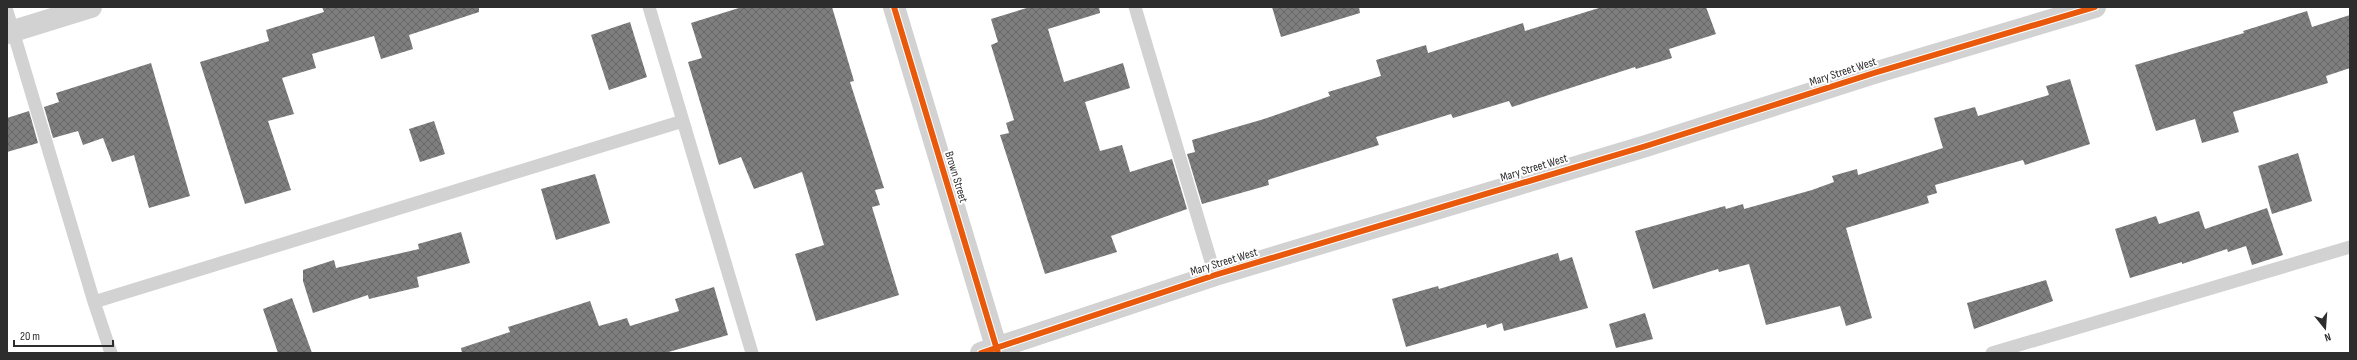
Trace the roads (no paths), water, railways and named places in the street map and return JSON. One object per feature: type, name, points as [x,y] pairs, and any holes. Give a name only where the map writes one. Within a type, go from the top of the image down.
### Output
[{"type":"street","points":[[10,32],[90,7]]},
{"type":"street","name":"Brown Street","points":[[894,7],[992,351]]},
{"type":"street","name":"Mary Street West","points":[[992,351],[1215,275],[1646,146],[1874,73],[2095,7]]},
{"type":"lane","points":[[649,7],[752,353]]},
{"type":"lane","points":[[1135,7],[1215,275]]},
{"type":"lane","points":[[7,11],[10,32],[111,353]]},
{"type":"lane","points":[[94,302],[683,121]]},
{"type":"lane","points":[[1992,353],[2350,247]]}]
